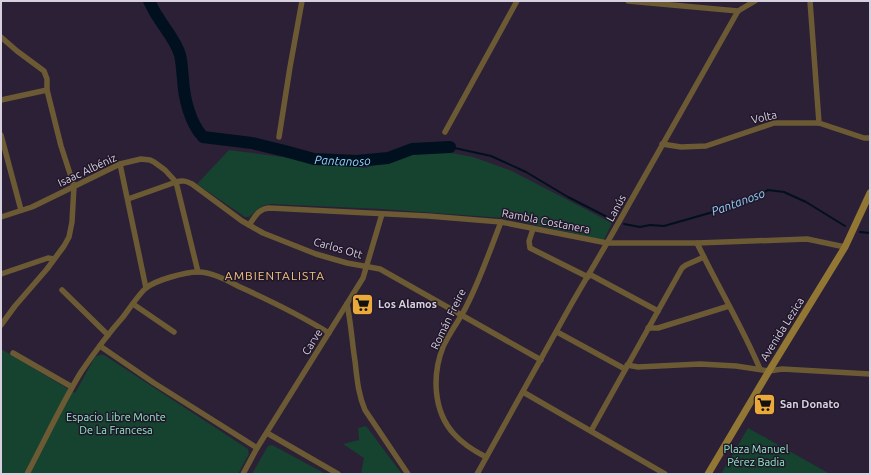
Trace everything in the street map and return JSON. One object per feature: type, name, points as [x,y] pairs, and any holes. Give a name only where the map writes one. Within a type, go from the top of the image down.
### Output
[{"type":"street","points":[[279,137],[302,1]]},
{"type":"street","points":[[445,132],[517,1]]},
{"type":"street","points":[[628,1],[738,11]]},
{"type":"street","name":"Lanús","points":[[477,474],[738,11],[755,1]]},
{"type":"street","points":[[810,1],[819,123]]},
{"type":"street","points":[[1,37],[44,71],[47,79],[47,90],[61,146],[74,186],[72,229],[64,246],[1,325]]},
{"type":"street","points":[[1,100],[47,90]]},
{"type":"street","name":"Volta","points":[[662,144],[681,147],[706,146],[774,123],[819,123],[864,138],[870,138]]},
{"type":"street","points":[[1,135],[21,210]]},
{"type":"street","name":"Isaac Albéniz","points":[[1,217],[32,207],[120,164],[141,159],[154,162],[166,170],[176,182]]},
{"type":"street","points":[[120,164],[146,288]]},
{"type":"street","name":"Carlos Ott","points":[[176,182],[182,180],[192,184],[262,233],[316,254],[347,263],[380,269],[541,360]]},
{"type":"street","points":[[128,199],[176,182],[198,272]]},
{"type":"street","name":"Avenida Lezica","points":[[708,474],[769,370],[845,247],[870,193]]},
{"type":"street","name":"Rambla Costanera","points":[[249,225],[259,211],[269,208],[501,222],[607,243],[697,243],[807,238],[845,247]]},
{"type":"street","name":"Carve","points":[[243,474],[266,433],[363,278],[382,214]]},
{"type":"street","name":"Román Freire","points":[[486,457],[473,450],[453,433],[446,424],[437,397],[436,382],[438,362],[444,346],[466,308],[501,222]]},
{"type":"street","points":[[533,229],[529,241],[530,248],[589,275],[658,312]]},
{"type":"street","points":[[697,243],[751,347],[760,369]]},
{"type":"street","points":[[590,431],[682,268],[704,257]]},
{"type":"street","points":[[1,274],[48,258],[54,259]]},
{"type":"street","points":[[27,474],[72,388],[108,335],[146,288],[172,277],[198,272],[211,275],[278,304],[307,319],[329,333]]},
{"type":"street","points":[[62,290],[108,335]]},
{"type":"street","points":[[133,304],[174,332]]},
{"type":"street","points":[[347,304],[358,390],[361,401],[365,410],[408,474]]},
{"type":"street","points":[[648,328],[658,328],[729,306]]},
{"type":"street","points":[[557,332],[626,367],[700,364],[769,370],[782,368],[870,374]]},
{"type":"street","points":[[100,346],[154,383],[257,448]]},
{"type":"street","points":[[13,354],[72,388]]},
{"type":"street","points":[[523,392],[665,474]]},
{"type":"street","points":[[266,433],[338,474]]},
{"type":"green space","points":[[229,150],[365,168],[414,153],[440,151],[473,157],[512,171],[612,223],[604,240],[503,218],[381,209],[270,204],[262,206],[249,217],[245,217],[197,184]]},
{"type":"green space","name":"Espacio Libre Monte De La Francesa","points":[[1,349],[75,393],[95,357],[104,355],[248,449],[249,454],[238,474],[1,474]]},
{"type":"green space","points":[[366,426],[402,474],[361,474],[364,458],[343,444],[359,440],[358,428]]},
{"type":"green space","name":"Plaza Manuel Pérez Badia","points":[[748,428],[830,474],[721,474]]},
{"type":"green space","points":[[272,445],[326,474],[252,474],[268,446]]},
{"type":"waterway","name":"Pantanoso","points":[[149,1],[173,40],[180,55],[188,110],[198,131],[203,137],[252,143],[314,159],[357,161],[388,158],[412,149],[450,147]]},
{"type":"waterway","name":"Pantanoso","points":[[450,147],[491,156],[526,172],[568,197],[613,220]]},
{"type":"waterway","name":"Pantanoso","points":[[624,224],[640,227],[650,225],[664,226],[713,212],[729,203],[748,201],[768,190],[784,192],[806,202],[845,226]]},
{"type":"waterway","name":"Pantanoso","points":[[860,232],[870,233]]},
{"type":"place","name":"Los Alamos","points":[[363,304]]},
{"type":"place","name":"San Donato","points":[[765,404]]},
{"type":"district","name":"AMBIENTALISTA","points":[[275,275]]}]
